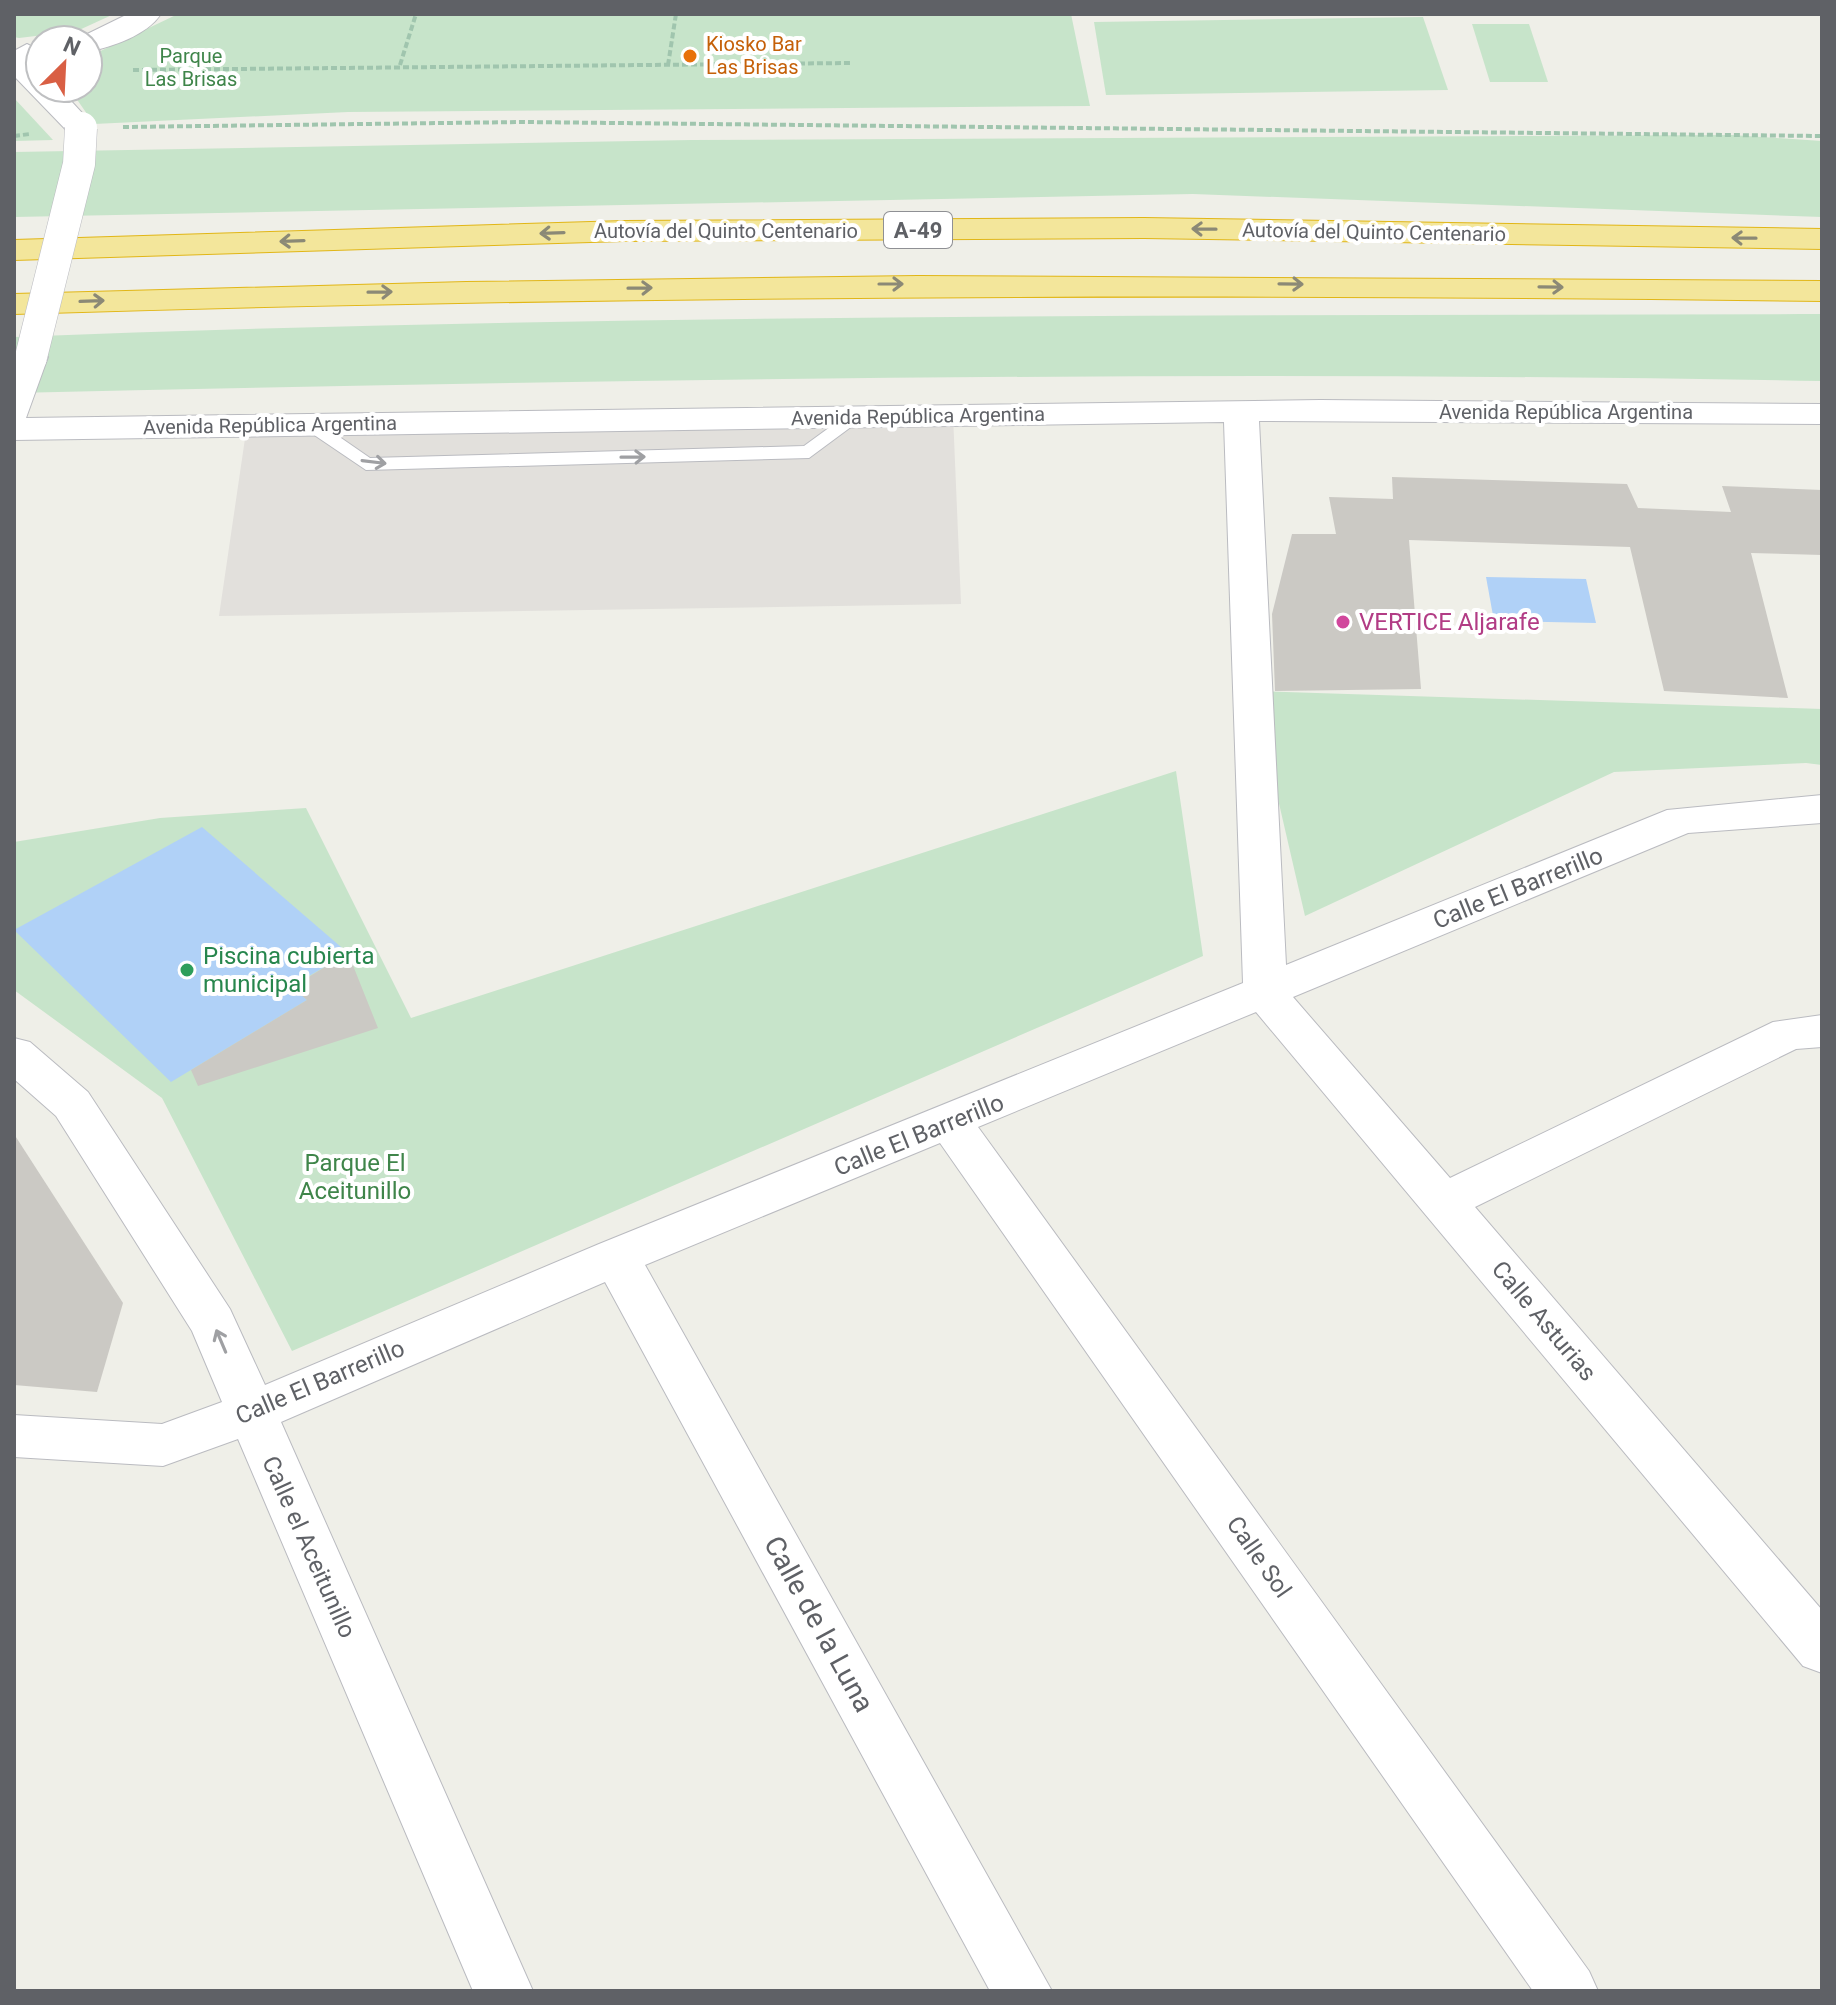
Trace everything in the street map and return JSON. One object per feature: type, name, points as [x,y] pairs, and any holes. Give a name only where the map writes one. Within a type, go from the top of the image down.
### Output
[{"type":"highway","name":"Autovía del Quinto Centenario","points":[[14,250],[624,231],[1144,228],[1822,239]]},
{"type":"highway","name":"A-49","points":[[14,304],[288,294],[813,284],[1206,283],[1822,291]]},
{"type":"street","points":[[104,37],[124,30],[147,14]]},
{"type":"street","points":[[14,411],[31,357],[79,164],[81,128],[58,104]]},
{"type":"street","points":[[1241,411],[1265,993]]},
{"type":"street","name":"Avenida República Argentina","points":[[14,429],[1241,411],[1822,414]]},
{"type":"street","name":"Calle El Barrerillo","points":[[14,1436],[163,1445],[251,1413],[616,1257],[950,1123],[1682,820],[1822,809]]},
{"type":"street","name":"Calle Asturias","points":[[1265,993],[1822,1649]]},
{"type":"street","points":[[1443,1202],[1789,1033],[1822,1031]]},
{"type":"street","name":"Calle el Aceitunillo","points":[[14,1054],[72,1104],[213,1323],[503,1991]]},
{"type":"street","points":[[14,1081],[72,1104]]},
{"type":"street","name":"Calle Sol","points":[[950,1123],[1568,1991]]},
{"type":"street","name":"Calle de la Luna","points":[[616,1257],[1022,1991]]},
{"type":"path","points":[[400,65],[416,14]]},
{"type":"path","points":[[668,65],[676,14]]},
{"type":"path","points":[[119,70],[850,63]]},
{"type":"path","points":[[81,128],[524,122],[1822,134]]},
{"type":"shaded area","points":[[953,415],[961,604],[219,616],[247,425]]},
{"type":"green space","points":[[14,14],[114,14],[92,24],[24,24],[24,37],[14,37]]},
{"type":"green space","name":"Parque Las Brisas","points":[[178,14],[1071,14],[1090,106],[348,112],[94,124],[80,104],[104,104],[104,49]]},
{"type":"green space","points":[[1423,17],[1448,90],[1106,95],[1094,22]]},
{"type":"green space","points":[[1472,24],[1529,24],[1548,82],[1490,82]]},
{"type":"green space","points":[[14,98],[53,140],[14,141]]},
{"type":"green space","points":[[1732,135],[1822,141],[1822,217],[1193,194],[14,217],[14,152],[691,140]]},
{"type":"green space","points":[[1822,314],[1822,381],[1144,376],[14,393],[14,337],[692,320]]},
{"type":"green space","points":[[1253,691],[1822,709],[1822,765],[1806,763],[1614,772],[1305,916]]},
{"type":"green space","name":"Parque El Aceitunillo","points":[[1176,771],[1203,956],[292,1351],[162,1098],[14,990],[14,842],[160,818],[306,808],[411,1018]]},
{"type":"water","points":[[1486,577],[1586,579],[1596,623],[1494,621]]},
{"type":"water","name":"Piscina cubierta municipal","points":[[202,827],[348,953],[292,986],[307,1000],[171,1082],[14,930]]},
{"type":"building","name":"VERTICE Aljarafe","points":[[1392,477],[1627,484],[1638,508],[1731,512],[1722,486],[1822,490],[1822,555],[1751,553],[1788,698],[1664,691],[1630,547],[1409,540],[1421,689],[1275,691],[1272,614],[1292,534],[1336,534],[1329,497],[1393,499]]},
{"type":"building","points":[[348,953],[378,1028],[198,1086],[191,1070],[307,1000],[292,987]]},
{"type":"building","points":[[14,1134],[123,1303],[97,1392],[14,1385]]},
{"type":"place","name":"Kiosko Bar Las Brisas","points":[[690,56]]},
{"type":"place","name":"VERTICE Aljarafe","points":[[1343,622]]},
{"type":"place","name":"Piscina cubierta municipal","points":[[187,970]]}]
